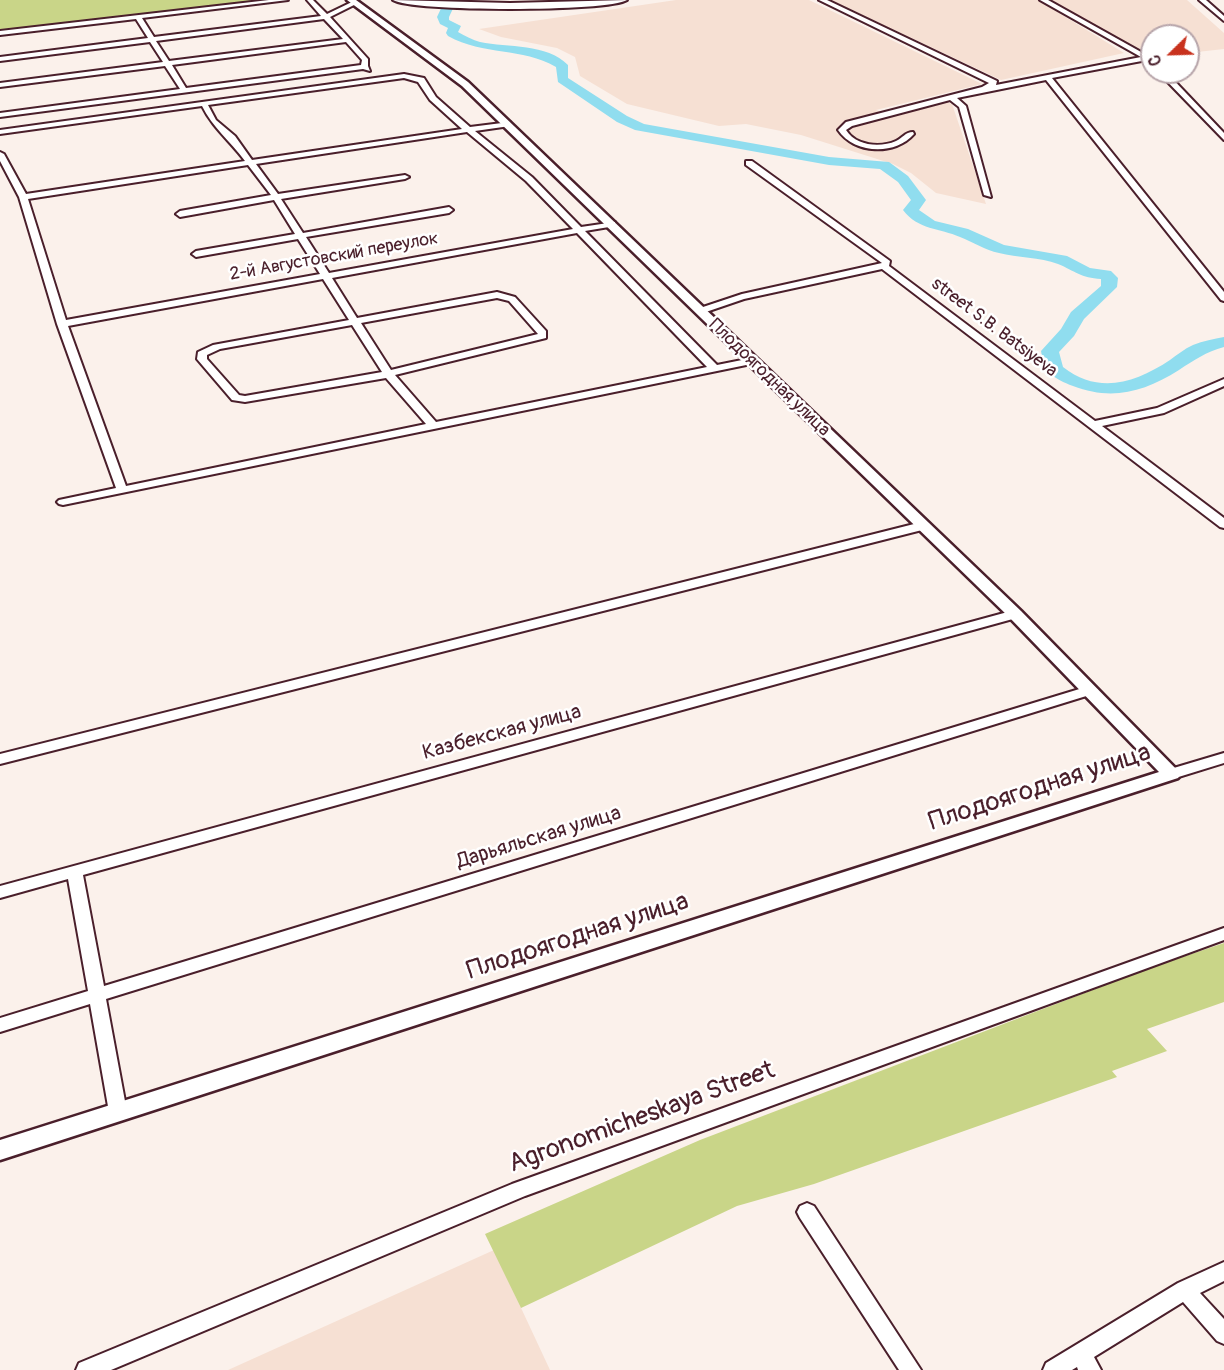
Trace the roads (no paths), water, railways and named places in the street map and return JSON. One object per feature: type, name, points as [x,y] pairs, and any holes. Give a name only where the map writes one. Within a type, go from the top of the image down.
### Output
[{"type":"main road","points":[[397,0],[480,6],[546,6],[623,0]]},
{"type":"street","points":[[0,33],[285,0]]},
{"type":"street","points":[[310,0],[366,60],[364,66]]},
{"type":"street","points":[[822,0],[994,83],[985,89]]},
{"type":"street","points":[[1042,0],[1140,54]]},
{"type":"street","points":[[1202,0],[1224,19]]},
{"type":"street","points":[[0,59],[325,17],[352,2]]},
{"type":"street","name":"Плодоягодная улица","points":[[352,2],[465,84],[1015,614],[1172,774]]},
{"type":"street","points":[[138,17],[184,90]]},
{"type":"street","points":[[0,85],[348,40]]},
{"type":"street","points":[[910,134],[899,145],[884,147],[857,142],[848,138],[842,130],[849,124],[985,89],[1140,62]]},
{"type":"street","points":[[364,66],[378,80]]},
{"type":"street","points":[[0,115],[364,66]]},
{"type":"street","points":[[0,132],[404,76],[416,78],[433,98],[468,130],[529,179],[716,369]]},
{"type":"street","points":[[1048,78],[1224,298]]},
{"type":"street","points":[[1173,84],[1224,138]]},
{"type":"street","points":[[952,98],[962,106],[988,195]]},
{"type":"street","points":[[204,104],[213,121],[228,134],[276,197],[388,374],[433,426]]},
{"type":"street","points":[[23,197],[507,124]]},
{"type":"street","points":[[0,154],[23,197],[62,324],[122,489]]},
{"type":"street","name":"street S.B. Batsiyeva","points":[[749,163],[887,263],[884,266],[1224,524]]},
{"type":"street","points":[[180,214],[405,177]]},
{"type":"street","points":[[196,254],[448,210]]},
{"type":"street","name":"2-й Августовский переулок","points":[[62,324],[612,224]]},
{"type":"street","points":[[700,311],[742,297],[884,266]]},
{"type":"street","points":[[497,295],[512,299],[543,333],[543,336],[537,339],[388,374],[239,399],[202,359],[202,354],[217,347],[497,295]]},
{"type":"street","points":[[63,502],[752,361]]},
{"type":"street","points":[[1095,424],[1160,411],[1224,382]]},
{"type":"street","points":[[0,759],[922,526]]},
{"type":"street","name":"Казбекская улица","points":[[0,892],[1015,614]]},
{"type":"street","name":"Дарьяльская улица","points":[[0,1025],[1091,690]]},
{"type":"street","name":"Плодоягодная улица","points":[[0,1150],[1224,758]]},
{"type":"street","points":[[75,872],[118,1112]]},
{"type":"street","name":"Agronomicheskaya Street","points":[[86,1370],[519,1190],[1224,934]]},
{"type":"street","points":[[807,1212],[911,1370]]},
{"type":"street","points":[[1053,1370],[1086,1362],[1185,1290],[1224,1271]]},
{"type":"street","points":[[1185,1290],[1224,1334]]},
{"type":"waterway","points":[[451,0],[443,17],[444,22],[455,26],[452,33],[478,45],[532,53],[552,60],[562,65],[562,79],[622,119],[640,127],[829,161],[884,165],[903,179],[919,200],[911,210],[916,216],[930,224],[963,232],[1000,249],[1061,259],[1087,273],[1105,274],[1110,278],[1109,287],[1077,316],[1068,332],[1050,351],[1056,370],[1068,377],[1103,389],[1128,388],[1152,378],[1198,349],[1224,342]]}]
